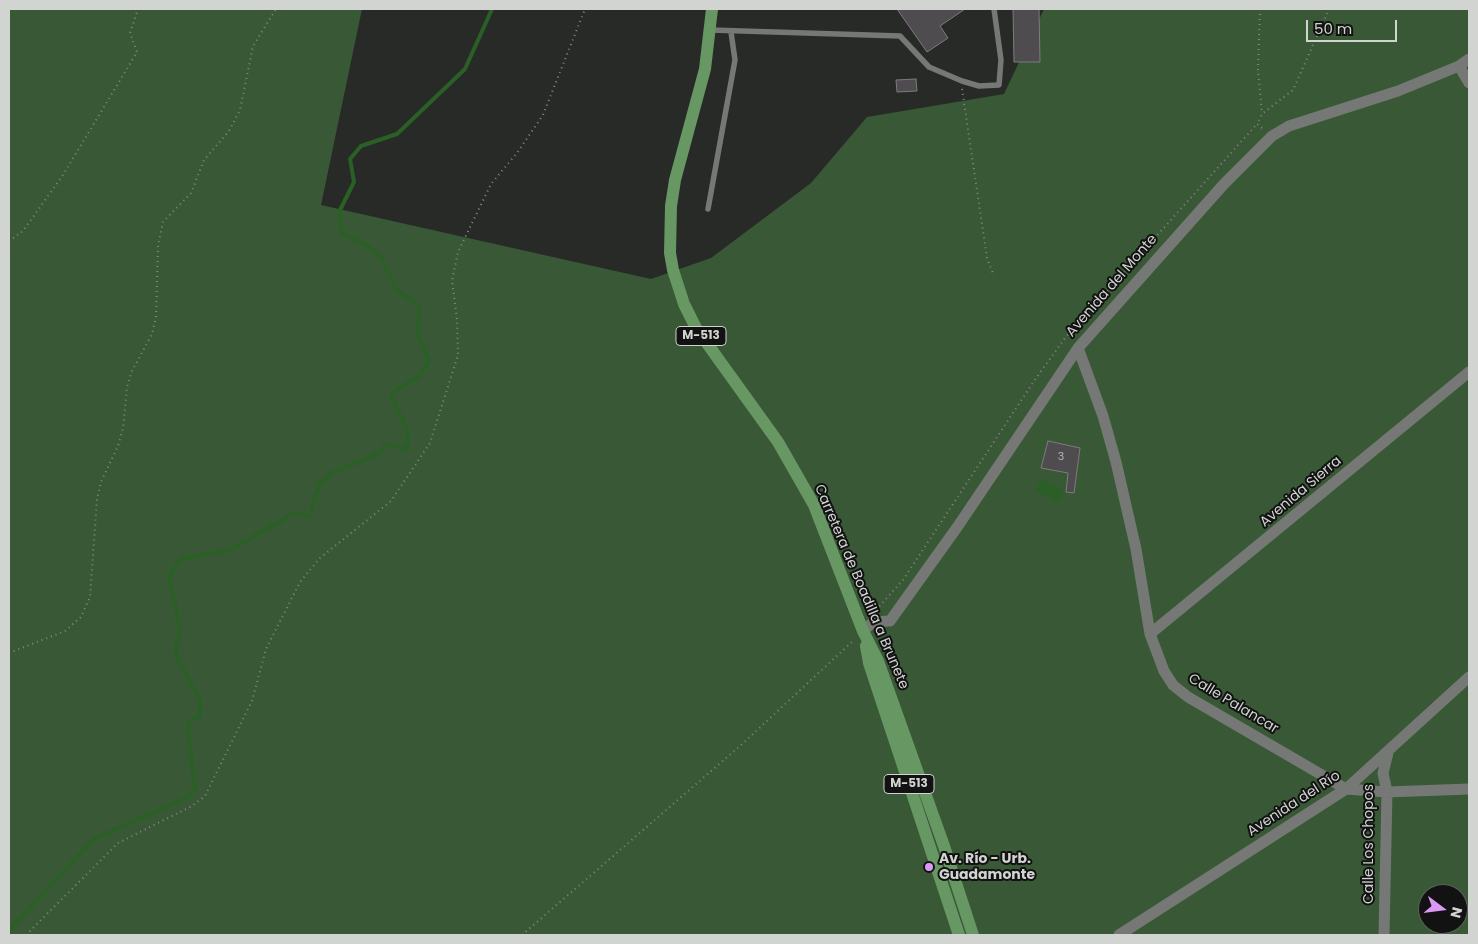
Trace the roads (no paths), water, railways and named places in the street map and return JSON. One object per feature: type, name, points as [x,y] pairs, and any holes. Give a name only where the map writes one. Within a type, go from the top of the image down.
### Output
[{"type":"main road","name":"Carretera de Boadilla a Brunete","points":[[712,9],[705,69],[675,180],[671,206],[670,253],[673,270],[684,304],[704,341],[792,463],[832,548],[863,632],[878,661],[944,846],[973,935]]},
{"type":"main road","name":"M-513","points":[[863,632],[869,663],[959,935]]},
{"type":"main road","points":[[912,792],[925,813],[965,935]]},
{"type":"main road","name":"M-513","points":[[944,846],[958,872],[979,935]]},
{"type":"street","name":"Avenida del Monte","points":[[863,632],[873,622],[890,621],[958,526],[1078,348],[1211,199],[1272,136],[1290,126],[1398,91],[1459,66],[1469,59]]},
{"type":"street","points":[[1459,66],[1469,82]]},
{"type":"street","name":"Calle Palancar","points":[[1078,348],[1103,416],[1116,462],[1136,549],[1150,634],[1164,671],[1173,685],[1188,697],[1346,789],[1386,792],[1469,789]]},
{"type":"street","name":"Avenida Sierra","points":[[1150,634],[1469,372]]},
{"type":"street","name":"Avenida del Río","points":[[1119,935],[1346,789],[1388,753],[1469,676]]},
{"type":"street","name":"Calle Los Chopos","points":[[1384,935],[1386,792],[1383,773],[1388,753]]},
{"type":"lane","points":[[711,30],[900,36],[929,67],[979,86],[999,85],[1001,60],[994,9]]},
{"type":"lane","points":[[708,209],[734,60],[731,32]]},
{"type":"waterway","points":[[9,930],[94,839],[186,798],[195,790],[188,734],[189,721],[200,716],[200,700],[175,654],[180,629],[169,576],[181,559],[230,550],[294,513],[309,517],[319,485],[331,473],[374,456],[387,444],[407,449],[407,429],[391,397],[396,390],[418,377],[429,361],[418,334],[419,306],[396,289],[382,259],[368,246],[342,233],[339,212],[354,182],[350,159],[361,146],[397,134],[465,69],[492,9]]},
{"type":"place","name":"Av. Río - Urb. Guadamonte","points":[[929,867]]}]
